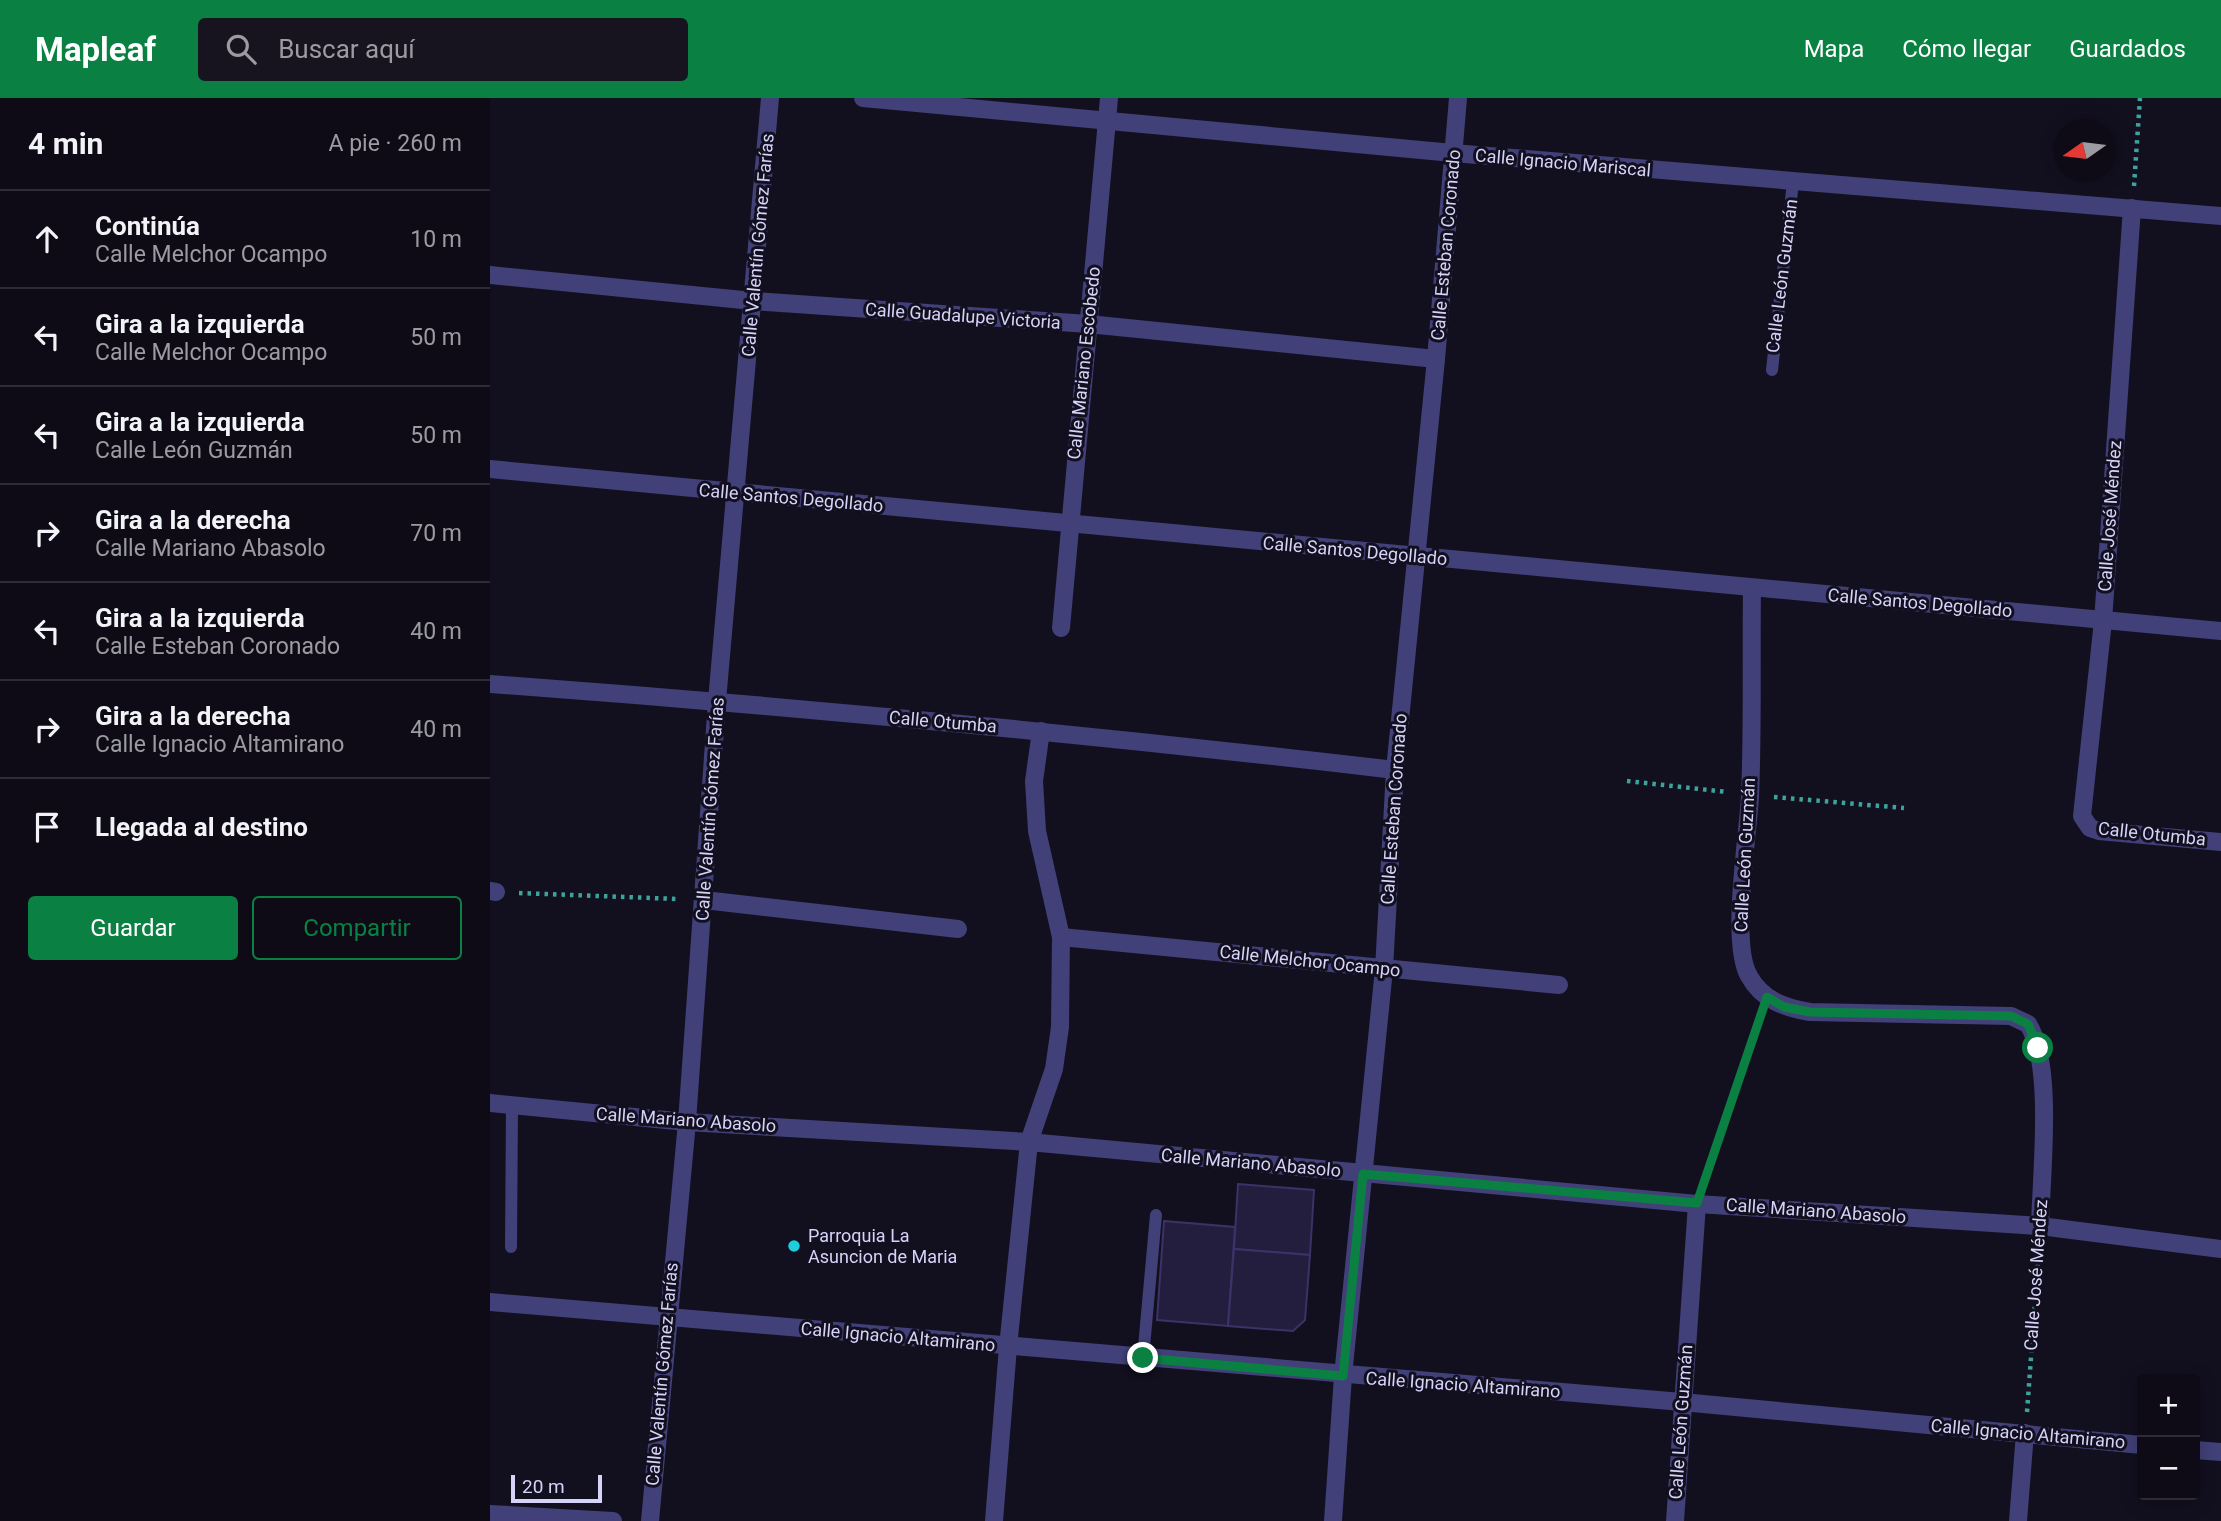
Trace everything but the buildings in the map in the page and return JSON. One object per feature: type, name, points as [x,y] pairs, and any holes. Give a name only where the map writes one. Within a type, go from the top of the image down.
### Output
[{"type":"street","name":"Calle Valentín Gómez Farías","points":[[650,1521],[666,1318],[687,1122],[717,701],[770,98]]},
{"type":"street","name":"Calle Ignacio Mariscal","points":[[863,98],[1453,153],[2221,216]]},
{"type":"street","name":"Calle Mariano Escobedo","points":[[1061,628],[1068,523],[1109,98]]},
{"type":"street","name":"Calle Esteban Coronado","points":[[1332,1521],[1343,1376],[1384,969],[1395,769],[1414,556],[1436,359],[1458,98]]},
{"type":"street","name":"Calle José Méndez","points":[[2085,823],[2082,809],[2103,621],[2132,208]]},
{"type":"street","name":"Calle Guadalupe Victoria","points":[[490,275],[753,301],[1088,324],[1436,359]]},
{"type":"street","name":"Calle Santos Degollado","points":[[490,469],[2221,631]]},
{"type":"street","name":"Calle León Guzmán","points":[[1752,588],[1750,794],[1740,948],[1749,976],[1767,997]]},
{"type":"street","name":"Calle Otumba","points":[[490,684],[717,701],[1041,731],[1395,769]]},
{"type":"street","points":[[994,1521],[1029,1142],[1054,1069],[1061,1015],[1061,937],[1037,831],[1034,781],[1041,731]]},
{"type":"street","name":"Calle Otumba","points":[[2085,823],[2099,831],[2221,842]]},
{"type":"street","points":[[704,900],[958,929]]},
{"type":"street","name":"Calle Melchor Ocampo","points":[[1061,937],[1559,985]]},
{"type":"street","name":"Calle José Méndez","points":[[1767,997],[1784,1007],[1810,1012],[2022,1018],[2032,1029],[2043,1081],[2040,1226]]},
{"type":"street","name":"Calle Mariano Abasolo","points":[[490,1103],[687,1122],[1029,1142],[1697,1203],[2040,1226],[2221,1249]]},
{"type":"street","name":"Calle León Guzmán","points":[[1675,1521],[1697,1203]]},
{"type":"street","name":"Calle Ignacio Altamirano","points":[[490,1302],[1343,1376],[1682,1402],[2137,1444]]},
{"type":"street","points":[[2018,1521],[2025,1433]]},
{"type":"street","points":[[2200,1450],[2221,1452]]},
{"type":"street","points":[[490,1514],[613,1521]]},
{"type":"lane","name":"Calle León Guzmán","points":[[1772,370],[1793,182]]},
{"type":"lane","points":[[511,1247],[512,1105]]},
{"type":"lane","points":[[1143,1358],[1156,1215]]},
{"type":"path","points":[[2132,208],[2140,98]]},
{"type":"path","points":[[493,892],[704,900]]},
{"type":"path","points":[[1697,1203],[1767,997]]},
{"type":"path","name":"Calle José Méndez","points":[[2025,1433],[2040,1226]]},
{"type":"place","name":"Parroquia La Asuncion de Maria","points":[[794,1246]]},
{"type":"route","points":[[1143,1358],[1343,1376],[1363,1174],[1697,1203],[1767,997],[1784,1007],[1810,1012],[2022,1018],[2032,1029],[2038,1048]]}]
